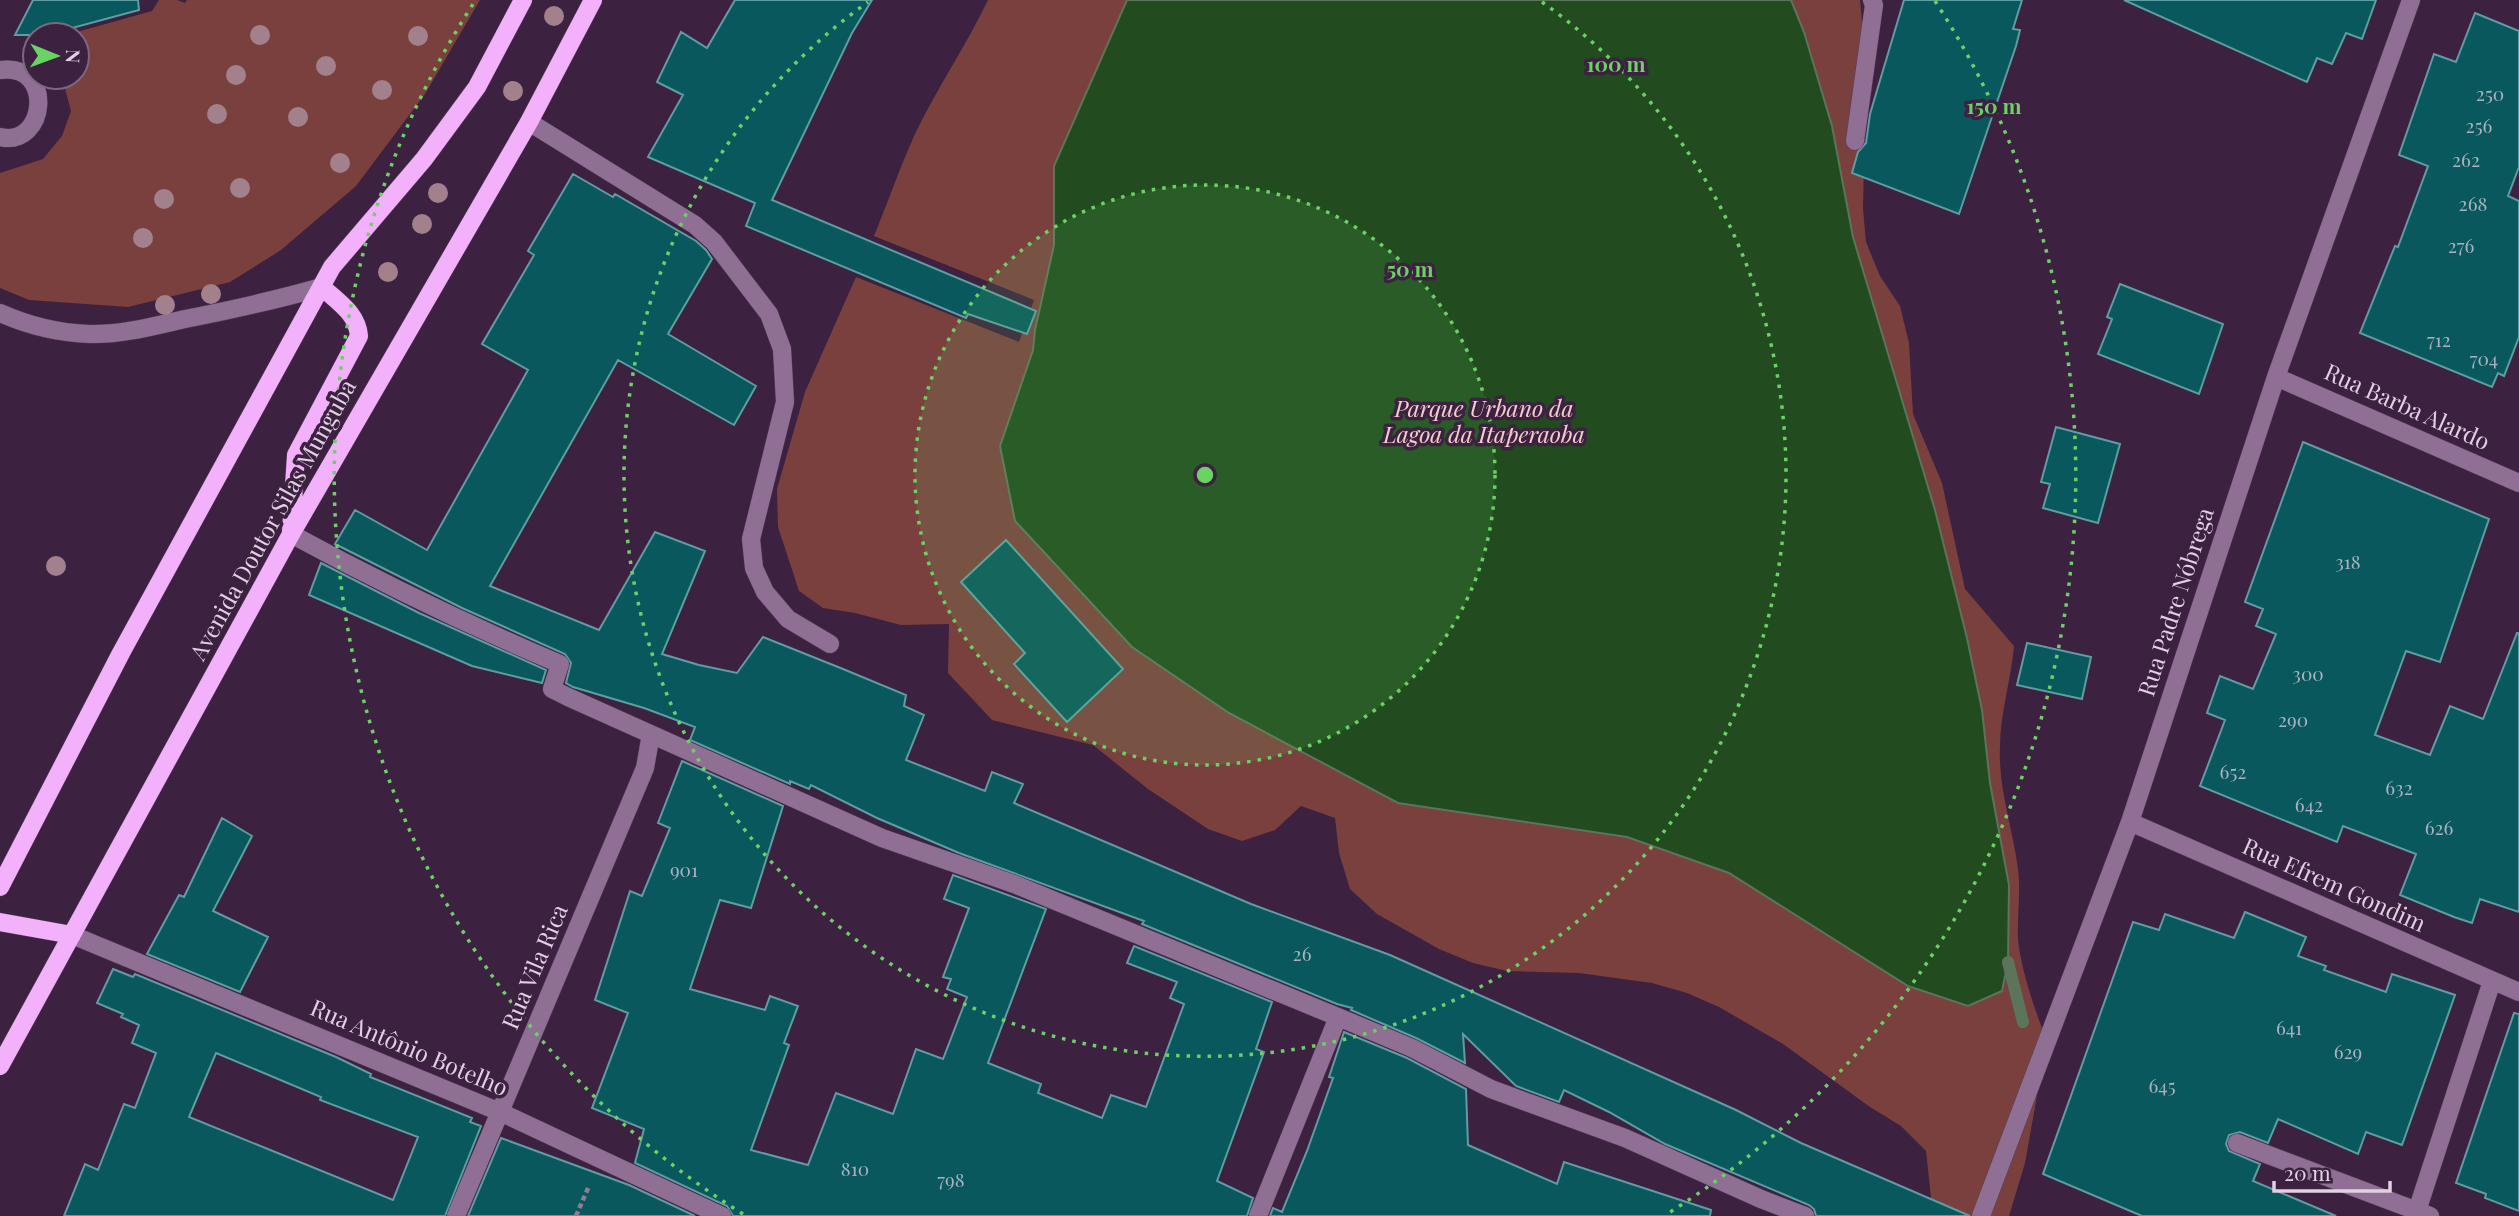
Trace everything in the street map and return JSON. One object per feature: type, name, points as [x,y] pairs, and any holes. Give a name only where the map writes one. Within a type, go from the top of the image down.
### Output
[{"type":"main road","points":[[0,887],[121,653],[332,267],[424,159],[477,87],[523,0]]},
{"type":"main road","name":"Avenida Doutor Silas Munguba","points":[[0,1066],[291,534],[529,122],[593,0]]},
{"type":"main road","points":[[291,534],[296,455],[359,336],[358,324],[349,310],[322,287]]},
{"type":"main road","points":[[0,922],[72,935]]},
{"type":"street","points":[[1854,141],[1874,5],[1872,0]]},
{"type":"street","name":"Rua Padre Nóbrega","points":[[1981,1216],[2130,822],[2276,377],[2411,0]]},
{"type":"street","points":[[0,70],[10,68],[29,77],[39,94],[38,115],[26,131],[8,139],[0,137]]},
{"type":"street","points":[[529,122],[695,225],[714,243],[769,314],[782,349],[785,402],[751,539],[754,568],[765,592],[788,619],[830,645]]},
{"type":"street","points":[[0,313],[15,320],[64,332],[91,334],[141,329],[271,301],[322,287]]},
{"type":"street","name":"Rua Barba Alardo","points":[[2276,377],[2519,483]]},
{"type":"street","points":[[291,534],[367,576],[560,664],[552,689],[651,734],[882,838],[1014,884],[1412,1048],[1490,1089],[1625,1138],[1805,1216]]},
{"type":"street","name":"Rua Vila Rica","points":[[456,1216],[645,768],[651,734]]},
{"type":"street","name":"Rua Efrem Gondim","points":[[2130,822],[2519,992]]},
{"type":"street","name":"Rua Antônio Botelho","points":[[72,935],[500,1112],[722,1216]]},
{"type":"street","points":[[2237,1143],[2423,1213],[2492,981]]},
{"type":"street","points":[[1258,1216],[1338,1017]]},
{"type":"green space","points":[[159,0],[185,3],[187,0],[480,0],[425,94],[356,186],[281,250],[230,282],[128,307],[29,300],[0,288],[0,173],[43,159],[62,136],[71,111],[66,91],[91,91],[91,28],[152,11]]},
{"type":"green space","name":"Parque Urbano da Lagoa da Itaperaoba","points":[[988,0],[1860,0],[1866,66],[1863,209],[1866,242],[1880,276],[1900,306],[1909,343],[1913,414],[1942,483],[1965,589],[2014,646],[2000,735],[2000,762],[2003,793],[2018,869],[2018,939],[2027,984],[2042,1028],[2056,1022],[2050,1057],[2038,1090],[2025,1163],[2009,1216],[1933,1216],[1926,1151],[1901,1126],[1783,1044],[1719,1007],[1687,993],[1652,983],[1579,973],[1507,971],[1473,963],[1439,949],[1377,914],[1350,889],[1339,853],[1335,818],[1301,806],[1275,830],[1242,841],[1208,829],[1148,789],[1093,745],[992,720],[948,673],[949,624],[901,625],[823,608],[799,591],[778,527],[777,489],[805,392],[856,277],[1019,342],[1034,300],[874,236],[915,134]]},
{"type":"shaded area","name":"Parque Urbano da Lagoa da Itaperaoba","points":[[1127,0],[1791,0],[1804,32],[1832,126],[1853,237],[1935,510],[1967,638],[1982,710],[1990,783],[2009,885],[2008,962],[2002,991],[1968,1006],[1908,986],[1729,873],[1627,837],[1398,803],[1229,713],[1132,647],[1015,521],[1000,446],[1033,350],[1054,245],[1054,166]]},
{"type":"building","points":[[33,0],[138,0],[139,10],[91,23],[22,21]]},
{"type":"building","points":[[735,0],[872,0],[852,33],[772,200],[1036,311],[1027,334],[968,314],[966,318],[746,226],[755,203],[648,157],[683,95],[657,82],[681,32],[707,48]]},
{"type":"building","points":[[1904,0],[2022,0],[2013,29],[2020,30],[2016,46],[1959,214],[1852,173],[1858,152],[1866,143],[1870,114]]},
{"type":"building","points":[[2124,0],[2376,0],[2362,39],[2346,33],[2332,64],[2317,58],[2307,82]]},
{"type":"building","points":[[2475,13],[2519,31],[2519,167],[2508,196],[2519,201],[2519,337],[2504,376],[2498,373],[2492,387],[2360,333],[2395,246],[2398,247],[2428,166],[2399,155],[2434,54],[2456,62]]},
{"type":"building","points":[[21,23],[21,35],[15,35]]},
{"type":"building","points":[[573,174],[613,197],[615,194],[696,241],[706,250],[712,259],[668,334],[756,386],[734,425],[618,360],[490,586],[599,630],[655,532],[705,551],[662,654],[737,673],[763,637],[906,695],[904,706],[924,715],[906,760],[985,791],[992,772],[1023,784],[1014,803],[1251,904],[1390,955],[1736,1110],[1801,1143],[1970,1216],[1816,1216],[1809,1205],[1665,1144],[1564,1090],[1559,1102],[1516,1086],[1463,1034],[1465,1063],[1351,1010],[1352,1008],[1142,924],[1144,921],[959,853],[877,818],[811,785],[809,789],[790,781],[790,784],[690,740],[695,727],[644,708],[573,687],[566,683],[571,663],[565,654],[462,608],[335,544],[355,510],[427,550],[528,370],[482,344],[534,255],[528,251]]},
{"type":"building","points":[[2120,284],[2223,324],[2199,394],[2098,354],[2112,319],[2107,317]]},
{"type":"building","points":[[2056,427],[2120,444],[2098,523],[2043,508],[2050,484],[2041,482]]},
{"type":"building","points":[[2303,442],[2489,519],[2440,662],[2406,651],[2375,735],[2430,755],[2450,706],[2483,719],[2519,633],[2519,912],[2480,899],[2472,923],[2454,917],[2400,895],[2416,854],[2343,826],[2337,842],[2200,786],[2225,720],[2207,713],[2220,676],[2253,689],[2276,634],[2256,626],[2263,609],[2245,602]]},
{"type":"building","points":[[1006,540],[1123,669],[1067,722],[1014,664],[1025,653],[961,582]]},
{"type":"building","points":[[321,563],[419,613],[546,670],[542,683],[472,666],[309,595]]},
{"type":"building","points":[[2027,643],[2091,657],[2082,699],[2017,685]]},
{"type":"building","points":[[682,761],[783,806],[751,908],[720,900],[690,989],[765,1010],[770,996],[798,1006],[784,1043],[789,1045],[751,1150],[808,1165],[836,1093],[893,1114],[916,1049],[943,1059],[967,997],[947,989],[951,979],[943,977],[969,908],[944,899],[953,875],[1046,909],[988,1063],[1041,1084],[1038,1093],[1102,1118],[1111,1095],[1146,1107],[1184,1004],[1170,998],[1177,982],[1127,963],[1134,946],[1272,1002],[1256,1049],[1264,1052],[1217,1181],[1253,1198],[1247,1216],[733,1216],[727,1206],[635,1163],[644,1129],[592,1108],[628,1013],[595,1000],[630,891],[642,896],[670,828],[658,823]]},
{"type":"building","points":[[222,818],[252,836],[213,911],[268,937],[240,992],[147,954],[179,895],[184,897]]},
{"type":"building","points":[[2245,912],[2306,937],[2298,956],[2326,966],[2324,970],[2386,992],[2392,974],[2455,995],[2402,1145],[2366,1132],[2358,1154],[2278,1119],[2268,1143],[2240,1132],[2229,1135],[2226,1144],[2229,1151],[2260,1164],[2253,1181],[2336,1216],[2142,1216],[2043,1174],[2133,922],[2159,930],[2165,914],[2234,938]]},
{"type":"building","points":[[113,969],[133,977],[135,974],[336,1057],[371,1074],[370,1077],[472,1118],[470,1122],[481,1126],[445,1216],[64,1216],[85,1164],[98,1170],[124,1104],[135,1108],[156,1053],[132,1043],[139,1025],[121,1017],[123,1014],[97,1003]],"holes":[[[216,1053],[321,1097],[320,1100],[418,1137],[393,1200],[189,1117]]]},
{"type":"building","points":[[2514,1013],[2519,1014],[2519,1211],[2485,1198],[2486,1194],[2456,1183]]},
{"type":"building","points":[[1344,1032],[1407,1058],[1466,1089],[1468,1145],[1557,1184],[1564,1162],[1711,1210],[1710,1216],[1270,1216],[1273,1208],[1282,1212],[1307,1151],[1333,1078],[1329,1077]]},
{"type":"building","points":[[501,1138],[629,1185],[695,1216],[468,1216]]},
{"type":"waterway","points":[[2008,962],[2023,1022]]}]
